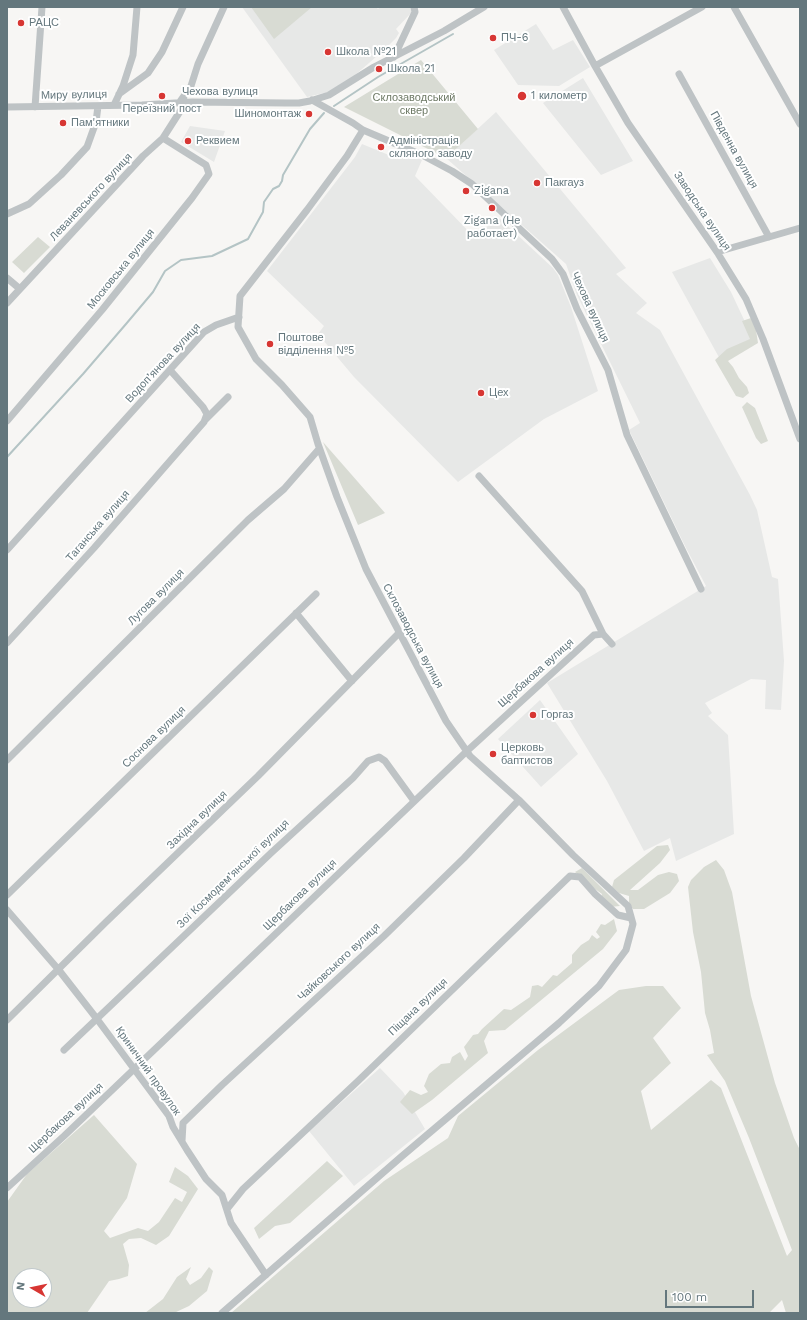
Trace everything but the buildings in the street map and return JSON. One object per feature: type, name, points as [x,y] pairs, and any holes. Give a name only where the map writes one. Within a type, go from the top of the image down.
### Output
[{"type":"street","points":[[35,107],[42,7]]},
{"type":"street","points":[[114,106],[123,86],[133,55],[137,7]]},
{"type":"street","points":[[119,94],[148,73],[162,52],[183,7]]},
{"type":"street","name":"Леваневського вулиця","points":[[7,303],[144,156],[163,138],[191,86],[201,58],[224,7]]},
{"type":"street","points":[[394,57],[414,12],[414,7]]},
{"type":"street","name":"Чехова вулиця","points":[[142,105],[183,102],[299,103],[312,100],[329,95],[374,67],[484,7]]},
{"type":"street","name":"Заводська вулиця","points":[[563,7],[628,123],[717,252],[746,299],[763,339],[800,439]]},
{"type":"street","points":[[595,66],[702,7]]},
{"type":"street","points":[[734,7],[800,124]]},
{"type":"street","name":"Південна вулиця","points":[[679,74],[769,237]]},
{"type":"street","name":"Чехова вулиця","points":[[312,100],[363,130],[422,155],[452,171],[472,184],[552,259],[560,269],[577,309],[608,370],[627,435],[701,588]]},
{"type":"street","name":"Миру вулиця","points":[[7,107],[142,105]]},
{"type":"street","points":[[7,214],[29,204],[61,175],[87,147],[96,122],[98,106]]},
{"type":"street","points":[[239,317],[240,296],[307,210],[347,156],[363,130]]},
{"type":"street","name":"Московська вулиця","points":[[7,421],[102,310],[192,198],[209,174],[206,165],[163,138]]},
{"type":"street","points":[[717,252],[800,228]]},
{"type":"street","points":[[7,278],[20,289]]},
{"type":"street","name":"Водоп’янова вулиця","points":[[7,550],[204,332],[216,325],[239,317]]},
{"type":"street","name":"Склозаводська вулиця","points":[[239,317],[238,327],[256,359],[282,385],[310,417],[319,449],[366,570],[446,721],[470,756],[628,906],[632,921]]},
{"type":"street","points":[[170,370],[203,407],[207,414],[204,422]]},
{"type":"street","name":"Таганська вулиця","points":[[7,643],[94,548],[204,422],[228,397]]},
{"type":"street","name":"Лугова вулиця","points":[[7,760],[248,520],[284,489],[319,449]]},
{"type":"street","points":[[479,476],[582,591],[603,634],[612,644]]},
{"type":"street","name":"Соснова вулиця","points":[[7,895],[316,594]]},
{"type":"street","points":[[296,613],[352,681]]},
{"type":"street","name":"Західна вулиця","points":[[7,1020],[258,776],[399,633]]},
{"type":"street","name":"Щербакова вулиця","points":[[7,1188],[64,1136],[467,751],[594,635],[603,634]]},
{"type":"street","name":"Зої Космодем’янської вулиця","points":[[64,1050],[271,853],[353,778],[368,761],[379,757],[385,760],[414,801]]},
{"type":"street","name":"Чайковського вулиця","points":[[183,1123],[222,1085],[384,936],[464,858],[518,800]]},
{"type":"street","name":"Піщана вулиця","points":[[227,1209],[243,1189],[570,876],[580,877],[595,894],[618,915],[632,921]]},
{"type":"street","name":"Криничний провулок","points":[[7,910],[58,969],[169,1116],[182,1141],[206,1179],[222,1195],[231,1223],[266,1275]]},
{"type":"street","points":[[222,1313],[401,1156],[559,1023],[599,986],[626,950],[632,921]]},
{"type":"street","points":[[169,1116],[176,1122],[183,1123],[182,1141]]},
{"type":"street","points":[[222,1195],[236,1197]]},
{"type":"shaded area","name":"Школа №21","points":[[242,7],[376,7],[378,9],[380,7],[411,7],[412,12],[396,29],[399,33],[396,38],[354,76],[328,92],[307,97]]},
{"type":"shaded area","points":[[536,24],[553,50],[573,40],[590,67],[559,86],[518,85],[494,50]]},
{"type":"shaded area","points":[[583,78],[633,161],[601,175],[543,103]]},
{"type":"shaded area","points":[[496,112],[626,268],[616,274],[647,303],[636,313],[660,330],[750,495],[757,510],[772,577],[778,579],[784,661],[781,710],[765,709],[766,680],[751,679],[705,703],[712,713],[708,716],[728,735],[734,834],[676,861],[670,838],[644,851],[607,781],[547,683],[706,586],[629,430],[640,423],[577,295],[566,264],[446,158]]},
{"type":"shaded area","points":[[190,126],[225,131],[214,162],[181,142]]},
{"type":"shaded area","points":[[362,144],[396,158],[400,150],[422,160],[415,176],[476,239],[497,216],[553,268],[558,275],[571,307],[598,391],[544,419],[458,482],[354,377],[318,334],[324,326],[267,271],[355,157]]},
{"type":"shaded area","points":[[710,258],[731,292],[754,341],[721,361],[672,272]]},
{"type":"shaded area","name":"Горгаз","points":[[540,700],[578,754],[541,787],[498,739]]},
{"type":"shaded area","points":[[380,1068],[403,1092],[425,1129],[354,1186],[309,1131]]},
{"type":"green space","points":[[251,7],[312,7],[274,39]]},
{"type":"green space","name":"Склозаводський сквер","points":[[421,60],[478,129],[446,158],[344,107]]},
{"type":"green space","points":[[38,237],[50,247],[24,273],[12,262]]},
{"type":"green space","points":[[751,318],[756,330],[758,343],[728,361],[747,387],[749,393],[743,398],[736,396],[715,360],[727,349],[750,339],[742,321]]},
{"type":"green space","points":[[747,402],[755,408],[768,441],[761,444],[756,438],[742,407]]},
{"type":"green space","points":[[323,442],[358,482],[385,513],[358,525]]},
{"type":"green space","points":[[668,845],[670,850],[660,863],[630,890],[638,890],[658,875],[669,872],[677,874],[679,881],[670,893],[644,909],[633,909],[629,904],[629,896],[619,893],[612,887],[614,880],[657,846]]},
{"type":"green space","points":[[716,860],[724,870],[732,892],[751,996],[775,1083],[794,1138],[800,1150],[800,1313],[786,1313],[782,1300],[769,1313],[231,1313],[384,1181],[448,1138],[458,1116],[538,1050],[619,990],[646,986],[663,986],[681,1008],[653,1038],[671,1063],[641,1091],[651,1130],[711,1080],[721,1088],[787,1256],[792,1250],[749,1138],[725,1081],[707,1055],[714,1053],[705,1013],[701,972],[693,932],[688,887],[691,880],[704,867]]},
{"type":"green space","points":[[582,868],[620,906],[610,907],[601,897],[602,894],[575,872]]},
{"type":"green space","points":[[614,919],[617,931],[603,949],[505,1030],[489,1031],[484,1041],[488,1053],[432,1100],[412,1114],[400,1102],[410,1090],[421,1095],[428,1092],[424,1086],[429,1074],[441,1064],[450,1063],[452,1057],[460,1052],[465,1061],[468,1056],[464,1047],[473,1035],[478,1034],[504,1009],[511,1010],[530,997],[532,986],[538,985],[542,987],[553,975],[557,976],[572,963],[572,955],[581,945],[589,940],[592,935],[597,939],[600,937],[596,932],[601,924],[605,925]]},
{"type":"green space","points":[[94,1115],[137,1164],[127,1198],[104,1231],[110,1238],[138,1228],[148,1231],[159,1222],[175,1198],[182,1202],[187,1192],[169,1182],[175,1167],[188,1176],[198,1189],[169,1236],[156,1245],[141,1238],[129,1239],[123,1244],[129,1265],[128,1276],[109,1281],[87,1313],[7,1313],[7,1202],[27,1174]]},
{"type":"green space","points":[[327,1161],[343,1176],[290,1223],[275,1226],[259,1239],[254,1228]]},
{"type":"green space","points":[[191,1267],[186,1279],[190,1285],[201,1278],[209,1267],[213,1271],[207,1291],[189,1306],[174,1313],[145,1313],[163,1299],[177,1277]]},
{"type":"waterway","points":[[334,106],[378,77],[453,34]]},
{"type":"waterway","points":[[7,457],[83,374],[126,324],[153,292],[165,271],[181,260],[212,256],[248,239],[263,212],[264,202],[273,189],[279,186],[283,175],[310,129],[324,113]]},
{"type":"place","name":"РАЦС","points":[[21,23]]},
{"type":"place","name":"ПЧ-6","points":[[493,38]]},
{"type":"place","name":"Школа №21","points":[[328,52]]},
{"type":"place","name":"Школа 21","points":[[379,69]]},
{"type":"place","name":"Переїзний пост","points":[[162,96]]},
{"type":"place","name":"1 километр","points":[[522,96]]},
{"type":"place","name":"Шиномонтаж","points":[[309,114]]},
{"type":"place","name":"Пам'ятники","points":[[63,123]]},
{"type":"place","name":"Реквием","points":[[188,141]]},
{"type":"place","name":"Адміністрація скляного заводу","points":[[381,147]]},
{"type":"place","name":"Пакгауз","points":[[537,183]]},
{"type":"place","name":"Zigana","points":[[466,191]]},
{"type":"place","name":"Zigana (Не работает)","points":[[492,208]]},
{"type":"place","name":"Поштове відділення №5","points":[[270,344]]},
{"type":"place","name":"Цех","points":[[481,393]]},
{"type":"place","name":"Горгаз","points":[[533,715]]},
{"type":"place","name":"Церковь баптистов","points":[[493,754]]}]
